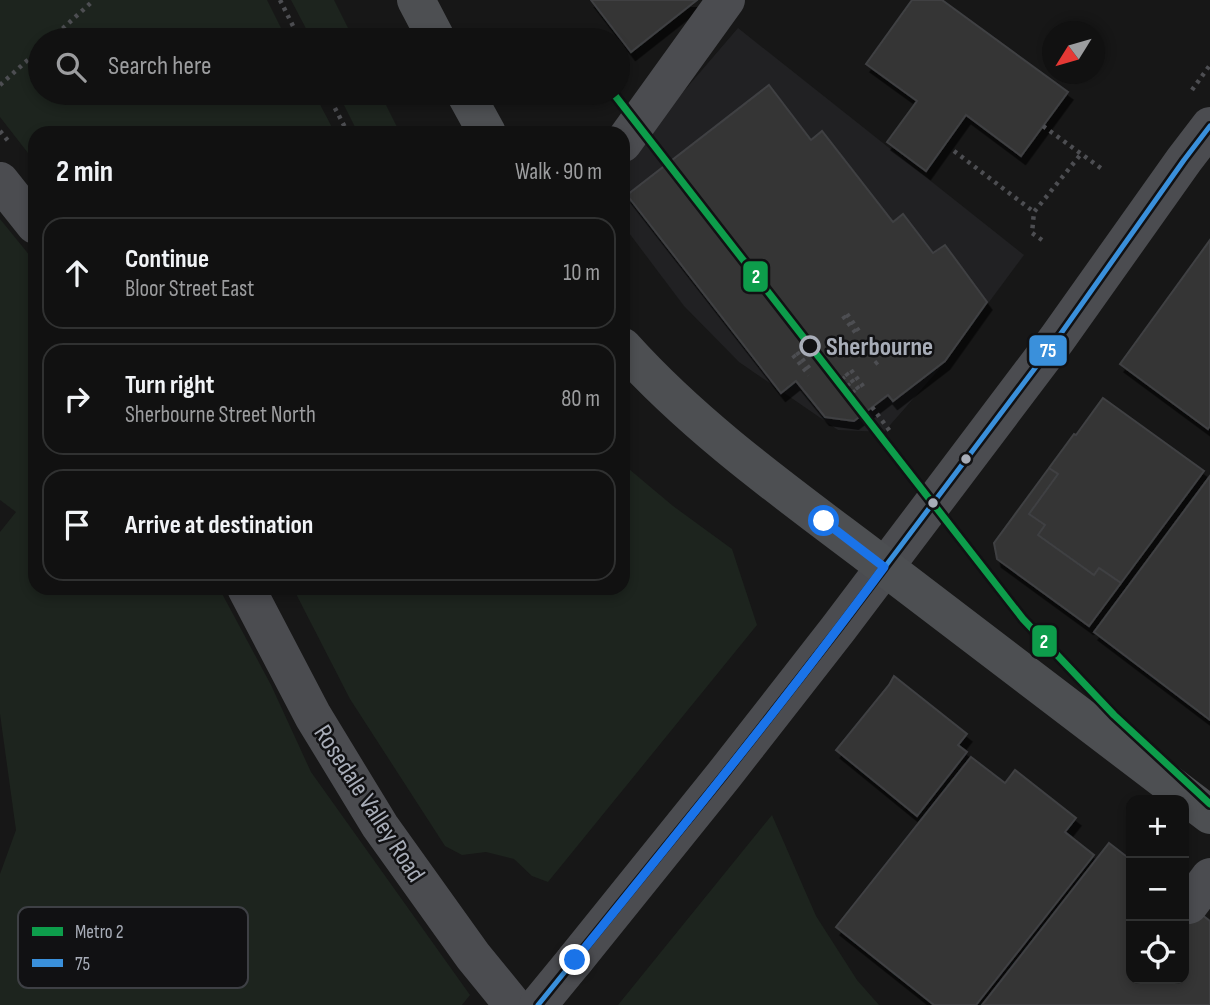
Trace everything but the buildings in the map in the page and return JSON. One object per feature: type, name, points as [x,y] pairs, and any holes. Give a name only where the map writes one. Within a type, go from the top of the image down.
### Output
[{"type":"main road","points":[[416,0],[431,28]]},
{"type":"main road","points":[[472,105],[483,126]]},
{"type":"main road","points":[[630,355],[699,422],[884,567],[1210,815]]},
{"type":"street","points":[[630,133],[726,0]]},
{"type":"street","points":[[538,1005],[838,629],[1056,339],[1210,127]]},
{"type":"street","points":[[0,181],[28,216]]},
{"type":"street","name":"Rosedale Valley Road","points":[[250,595],[313,716],[380,826],[473,956],[513,1005]]},
{"type":"path","points":[[63,28],[94,0]]},
{"type":"path","points":[[279,0],[294,28]]},
{"type":"path","points":[[0,85],[28,60]]},
{"type":"path","points":[[333,105],[344,126]]},
{"type":"path","points":[[1043,126],[1102,169]]},
{"type":"path","points":[[954,151],[1034,212]]},
{"type":"path","points":[[1042,240],[1032,233],[1034,212],[1081,153]]},
{"type":"path","points":[[845,315],[860,335]]},
{"type":"path","points":[[795,354],[811,373]]},
{"type":"path","points":[[875,365],[881,359]]},
{"type":"path","points":[[846,373],[860,392],[846,373]]},
{"type":"path","points":[[872,407],[892,434]]},
{"type":"shaded area","points":[[0,0],[267,0],[281,28],[28,28],[28,105],[320,105],[331,126],[28,126],[28,153],[0,117]]},
{"type":"shaded area","points":[[291,0],[334,0],[348,28],[306,28]]},
{"type":"shaded area","points":[[738,28],[1024,255],[941,367],[884,432],[838,430],[739,362],[684,306],[630,234],[630,154]]},
{"type":"shaded area","points":[[344,105],[386,105],[396,126],[354,126]]},
{"type":"shaded area","points":[[0,219],[28,253],[28,595],[223,595],[271,685],[311,772],[470,995],[462,1005],[0,1005],[0,874],[16,830],[0,714],[0,532],[16,512],[0,500]]},
{"type":"shaded area","points":[[630,470],[673,506],[732,549],[757,625],[548,882],[532,876],[514,859],[486,852],[462,855],[445,846],[350,699],[297,595],[630,595]]},
{"type":"shaded area","points":[[772,815],[816,916],[857,980],[879,1005],[618,1005]]},
{"type":"metro line","name":"2","points":[[622,105],[1023,619],[1114,715],[1210,804]]},
{"type":"transit line","name":"75","points":[[538,1005],[838,629],[1057,339],[1210,126]]},
{"type":"place","name":"Sherbourne","points":[[810,346]]},
{"type":"route","points":[[575,960],[724,775],[884,567],[824,521]]}]
